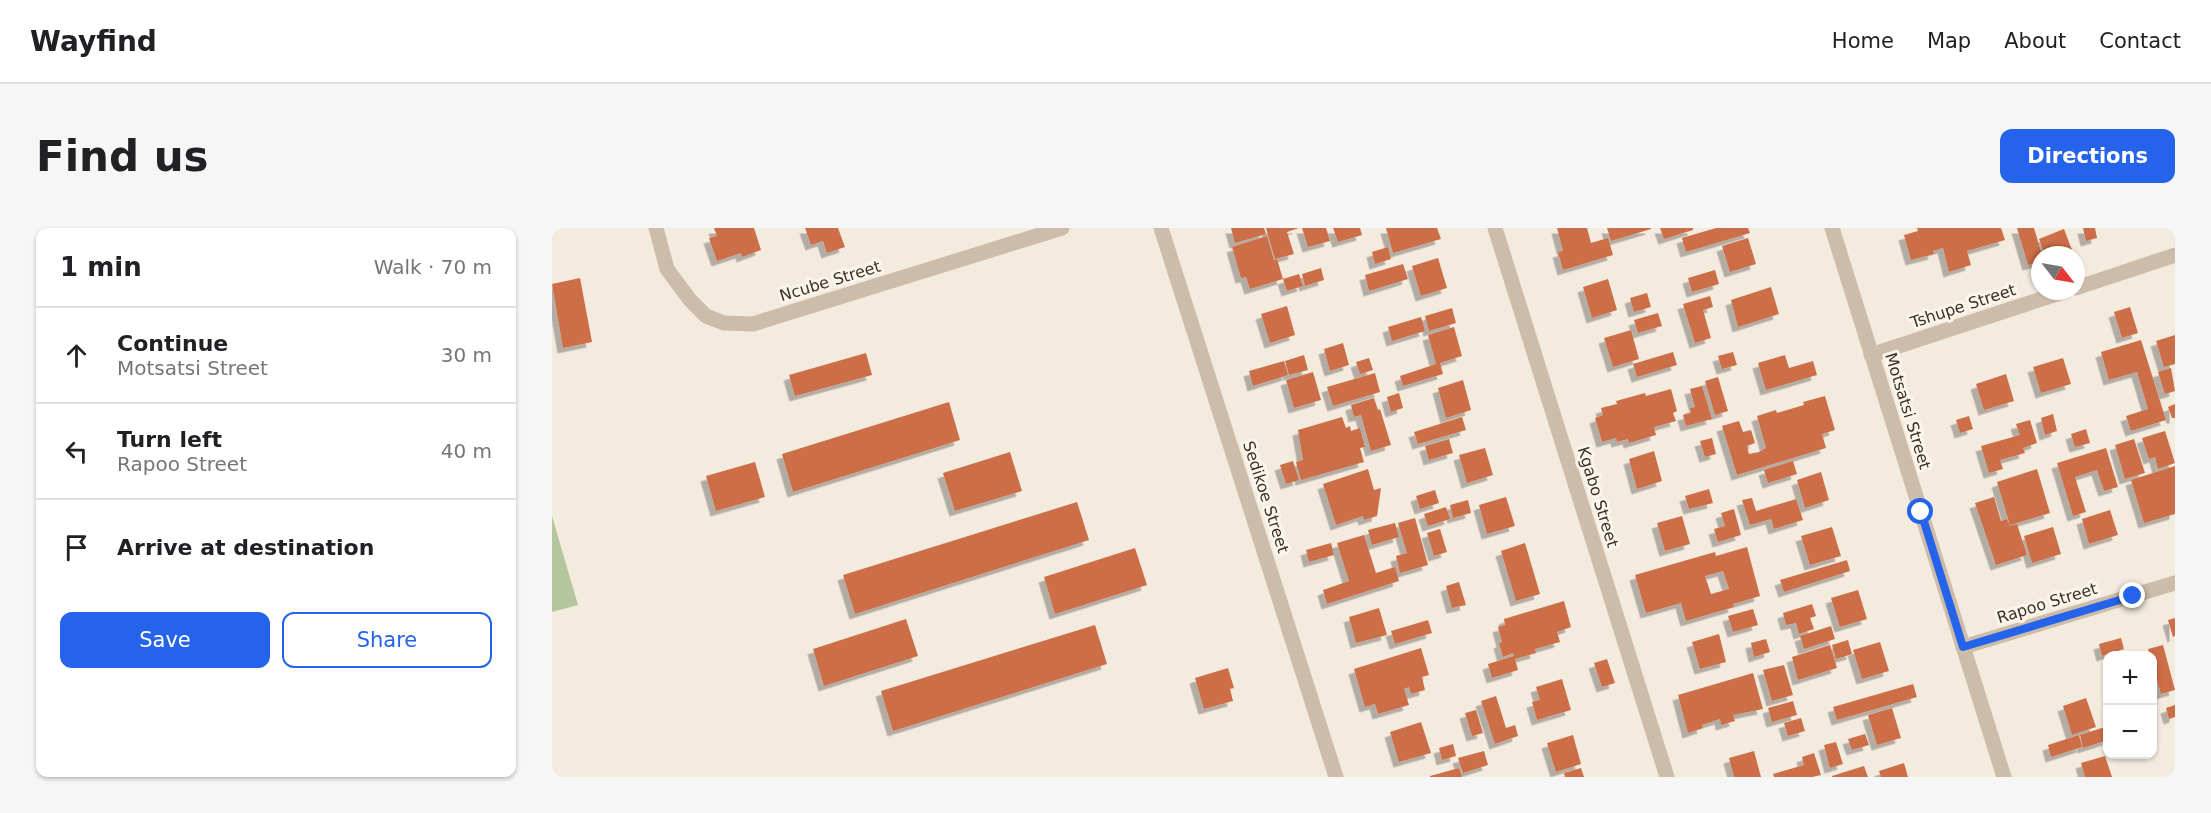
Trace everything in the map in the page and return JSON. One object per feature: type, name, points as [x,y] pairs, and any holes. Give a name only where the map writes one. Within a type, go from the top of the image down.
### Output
[{"type":"street","name":"Ncube Street","points":[[656,228],[667,269],[690,300],[706,316],[724,323],[753,324],[1062,228]]},
{"type":"street","name":"Sedikoe Street","points":[[1161,228],[1336,777]]},
{"type":"street","name":"Kgabo Street","points":[[1495,228],[1666,777]]},
{"type":"street","name":"Motsatsi Street","points":[[1832,228],[2004,777]]},
{"type":"street","points":[[2085,285],[2175,255]]},
{"type":"street","name":"Tshupe Street","points":[[1871,355],[2039,300]]},
{"type":"street","name":"Rapoo Street","points":[[1963,647],[2175,583]]},
{"type":"green space","points":[[552,516],[578,605],[552,612]]},
{"type":"building","points":[[714,228],[754,228],[761,250],[742,257],[741,253],[717,261],[709,238],[717,236]]},
{"type":"building","points":[[805,228],[838,228],[845,247],[827,253],[823,241],[811,245]]},
{"type":"building","points":[[1231,228],[1264,228],[1266,234],[1235,243]]},
{"type":"building","points":[[1266,228],[1299,228],[1287,232],[1294,254],[1275,259]]},
{"type":"building","points":[[1302,228],[1326,228],[1330,241],[1308,247]]},
{"type":"building","points":[[1333,228],[1360,228],[1362,235],[1338,242]]},
{"type":"building","points":[[1386,228],[1437,228],[1441,239],[1393,253]]},
{"type":"building","points":[[1557,228],[1587,228],[1591,243],[1608,238],[1613,255],[1563,270],[1558,252],[1563,251]]},
{"type":"building","points":[[1607,228],[1651,228],[1651,229],[1611,241]]},
{"type":"building","points":[[1660,228],[1693,228],[1693,230],[1664,239]]},
{"type":"building","points":[[1716,228],[1748,228],[1750,233],[1686,252],[1682,238]]},
{"type":"building","points":[[1917,228],[2001,228],[2005,240],[1967,251],[1971,265],[1949,272],[1943,248],[1933,251],[1934,254],[1911,260],[1904,235],[1918,231]]},
{"type":"building","points":[[2017,228],[2034,228],[2039,246],[2031,246],[2031,264],[2028,265]]},
{"type":"building","points":[[2083,228],[2095,228],[2097,238],[2086,241]]},
{"type":"building","points":[[2064,229],[2070,246],[2042,246],[2039,239]]},
{"type":"building","points":[[1267,236],[1274,260],[1277,259],[1283,279],[1250,289],[1246,277],[1241,278],[1232,247]]},
{"type":"building","points":[[1748,238],[1756,264],[1730,272],[1722,246]]},
{"type":"building","points":[[1388,247],[1391,259],[1375,264],[1372,252]]},
{"type":"building","points":[[1438,258],[1447,288],[1421,296],[1412,266]]},
{"type":"building","points":[[1403,264],[1408,279],[1369,291],[1365,275]]},
{"type":"building","points":[[1321,268],[1324,280],[1305,286],[1302,274]]},
{"type":"building","points":[[1715,270],[1719,284],[1692,292],[1688,278]]},
{"type":"building","points":[[1299,274],[1303,286],[1287,291],[1283,279]]},
{"type":"building","points":[[580,278],[592,342],[563,348],[552,284]]},
{"type":"building","points":[[1608,279],[1617,310],[1592,318],[1583,287]]},
{"type":"building","points":[[1771,287],[1779,314],[1738,327],[1731,300]]},
{"type":"building","points":[[1647,293],[1651,307],[1634,312],[1630,298]]},
{"type":"building","points":[[1710,296],[1713,307],[1703,310],[1711,338],[1695,343],[1683,304]]},
{"type":"building","points":[[1287,306],[1295,335],[1270,343],[1261,314]]},
{"type":"building","points":[[2130,307],[2138,333],[2122,338],[2114,312]]},
{"type":"building","points":[[1452,308],[1456,323],[1429,331],[1425,316]]},
{"type":"building","points":[[1658,313],[1662,326],[1638,333],[1634,320]]},
{"type":"building","points":[[1421,317],[1425,331],[1392,341],[1388,327]]},
{"type":"building","points":[[1454,327],[1462,356],[1440,363],[1443,374],[1403,386],[1400,376],[1436,364],[1428,335]]},
{"type":"building","points":[[1631,330],[1639,359],[1613,367],[1604,338]]},
{"type":"building","points":[[2175,335],[2175,364],[2164,367],[2156,341]]},
{"type":"building","points":[[2141,340],[2166,420],[2131,431],[2126,416],[2148,409],[2137,372],[2109,380],[2101,352]]},
{"type":"building","points":[[1343,343],[1349,365],[1330,371],[1324,349]]},
{"type":"building","points":[[1673,352],[1677,365],[1637,377],[1633,364]]},
{"type":"building","points":[[1733,352],[1737,365],[1722,369],[1718,356]]},
{"type":"building","points":[[866,353],[872,375],[795,396],[789,375]]},
{"type":"building","points":[[1304,355],[1308,370],[1289,375],[1285,361]]},
{"type":"building","points":[[1785,355],[1789,368],[1813,361],[1817,375],[1766,390],[1758,363]]},
{"type":"building","points":[[1369,358],[1373,370],[1360,374],[1356,362]]},
{"type":"building","points":[[2063,358],[2071,384],[2041,393],[2033,367]]},
{"type":"building","points":[[1284,361],[1288,375],[1253,386],[1249,371]]},
{"type":"building","points":[[2171,368],[2175,391],[2165,394],[2158,372]]},
{"type":"building","points":[[1313,372],[1321,400],[1294,408],[1286,380]]},
{"type":"building","points":[[1375,373],[1380,392],[1333,406],[1327,387]]},
{"type":"building","points":[[2006,374],[2014,401],[1984,410],[1976,384]]},
{"type":"building","points":[[1718,377],[1728,411],[1715,415],[1705,381]]},
{"type":"building","points":[[1463,380],[1471,410],[1446,418],[1438,388]]},
{"type":"building","points":[[1702,386],[1712,419],[1686,426],[1683,415],[1691,413],[1690,408],[1695,407],[1690,389]]},
{"type":"building","points":[[1671,389],[1677,411],[1673,413],[1676,421],[1654,427],[1656,435],[1629,443],[1628,439],[1617,442],[1616,438],[1602,442],[1595,418],[1603,415],[1601,408],[1645,393],[1646,396]]},
{"type":"building","points":[[1399,393],[1403,408],[1391,412],[1387,397]]},
{"type":"building","points":[[1825,396],[1835,430],[1822,434],[1826,448],[1737,475],[1722,426],[1739,421],[1743,432],[1751,430],[1755,443],[1747,446],[1749,454],[1759,452],[1766,448],[1757,416],[1776,410],[1777,413]]},
{"type":"building","points":[[1374,398],[1378,410],[1380,409],[1391,445],[1371,451],[1361,415],[1354,417],[1351,405]]},
{"type":"building","points":[[949,402],[960,440],[793,492],[782,454]]},
{"type":"building","points":[[2175,404],[2175,418],[2172,418],[2168,407]]},
{"type":"building","points":[[2053,414],[2057,431],[2045,435],[2041,418]]},
{"type":"building","points":[[1969,416],[1973,429],[1960,433],[1956,420]]},
{"type":"building","points":[[1342,417],[1346,428],[1350,426],[1351,431],[1360,428],[1365,447],[1360,448],[1364,462],[1301,480],[1296,462],[1303,460],[1298,430]]},
{"type":"building","points":[[1462,417],[1466,430],[1418,444],[1414,432]]},
{"type":"building","points":[[2030,420],[2037,443],[2023,448],[2025,453],[2000,460],[2003,469],[1989,473],[1981,446],[2020,435],[2016,424]]},
{"type":"building","points":[[2086,429],[2090,443],[2075,447],[2071,434]]},
{"type":"building","points":[[2165,431],[2175,463],[2158,469],[2155,457],[2149,459],[2142,438]]},
{"type":"building","points":[[1712,438],[1716,454],[1705,457],[1700,441]]},
{"type":"building","points":[[1449,439],[1453,453],[1429,460],[1425,446]]},
{"type":"building","points":[[2134,439],[2145,473],[2125,479],[2115,445]]},
{"type":"building","points":[[1485,448],[1493,475],[1467,483],[1459,455]]},
{"type":"building","points":[[2106,448],[2118,487],[2104,491],[2097,470],[2075,477],[2086,512],[2073,516],[2057,463]]},
{"type":"building","points":[[1654,451],[1662,481],[1637,489],[1629,459]]},
{"type":"building","points":[[1010,452],[1022,491],[955,511],[943,473]]},
{"type":"building","points":[[1293,461],[1299,480],[1286,484],[1280,465]]},
{"type":"building","points":[[1793,461],[1797,474],[1768,483],[1764,470]]},
{"type":"building","points":[[755,462],[765,497],[716,511],[706,476]]},
{"type":"building","points":[[2175,466],[2175,514],[2144,523],[2131,480]]},
{"type":"building","points":[[1368,469],[1374,490],[1381,488],[1377,516],[1364,520],[1363,516],[1336,525],[1323,484]]},
{"type":"building","points":[[2037,469],[2050,513],[2010,525],[1997,482]]},
{"type":"building","points":[[1821,472],[1829,500],[1805,508],[1797,480]]},
{"type":"building","points":[[1709,489],[1713,503],[1689,509],[1685,496]]},
{"type":"building","points":[[1435,490],[1439,503],[1420,509],[1416,496]]},
{"type":"building","points":[[1506,497],[1515,526],[1487,534],[1479,505]]},
{"type":"building","points":[[1994,497],[2001,521],[2007,519],[2010,525],[2008,526],[2017,524],[2027,555],[1996,565],[1975,503]]},
{"type":"building","points":[[1752,498],[1756,511],[1796,499],[1803,520],[1774,529],[1771,519],[1750,525],[1742,500]]},
{"type":"building","points":[[1468,500],[1471,513],[1453,518],[1450,505]]},
{"type":"building","points":[[1077,502],[1089,540],[855,614],[843,575]]},
{"type":"building","points":[[1446,507],[1450,519],[1428,526],[1424,514]]},
{"type":"building","points":[[1734,509],[1741,535],[1718,542],[1714,529],[1725,526],[1721,513]]},
{"type":"building","points":[[2110,510],[2118,535],[2089,544],[2082,519]]},
{"type":"building","points":[[1682,516],[1690,544],[1665,551],[1657,523]]},
{"type":"building","points":[[1415,518],[1428,565],[1400,573],[1396,556],[1407,553],[1398,523]]},
{"type":"building","points":[[1395,523],[1399,537],[1372,545],[1368,530]]},
{"type":"building","points":[[1832,527],[1841,556],[1810,565],[1801,536]]},
{"type":"building","points":[[2053,527],[2061,554],[2032,563],[2024,536]]},
{"type":"building","points":[[1440,529],[1447,552],[1434,556],[1427,533]]},
{"type":"building","points":[[1364,535],[1376,573],[1395,567],[1399,581],[1327,604],[1323,590],[1349,581],[1337,543]]},
{"type":"building","points":[[1331,543],[1334,555],[1309,562],[1306,550]]},
{"type":"building","points":[[1525,543],[1540,594],[1516,601],[1501,551]]},
{"type":"building","points":[[1747,547],[1760,596],[1733,604],[1734,607],[1686,621],[1681,603],[1646,613],[1635,575],[1715,552],[1716,556]],"holes":[[[1723,571],[1729,589],[1711,594],[1705,576]]]},
{"type":"building","points":[[1135,548],[1147,585],[1055,614],[1044,577]]},
{"type":"building","points":[[1847,560],[1850,571],[1784,592],[1780,580]]},
{"type":"building","points":[[1459,582],[1466,605],[1452,608],[1446,586]]},
{"type":"building","points":[[1858,590],[1867,619],[1840,627],[1831,598]]},
{"type":"building","points":[[1564,601],[1571,627],[1557,632],[1560,642],[1535,649],[1536,653],[1515,659],[1518,670],[1492,678],[1488,664],[1514,656],[1513,653],[1503,657],[1499,643],[1502,642],[1498,627],[1505,625],[1504,619]]},
{"type":"building","points":[[1812,604],[1816,616],[1810,618],[1814,629],[1799,634],[1796,623],[1786,625],[1783,613]]},
{"type":"building","points":[[1379,608],[1387,635],[1356,643],[1349,617]]},
{"type":"building","points":[[1753,609],[1758,625],[1733,632],[1728,616]]},
{"type":"building","points":[[2175,618],[2175,636],[2173,637],[2168,620]]},
{"type":"building","points":[[906,619],[918,656],[824,686],[813,649]]},
{"type":"building","points":[[1428,620],[1432,633],[1395,644],[1391,631]]},
{"type":"building","points":[[1095,625],[1107,664],[893,731],[881,691]]},
{"type":"building","points":[[1831,626],[1835,639],[1804,649],[1800,636]]},
{"type":"building","points":[[1719,634],[1726,662],[1700,669],[1692,642]]},
{"type":"building","points":[[2121,638],[2124,649],[2103,651],[2102,656],[2099,644]]},
{"type":"building","points":[[1766,639],[1770,652],[1754,657],[1751,643]]},
{"type":"building","points":[[1848,640],[1852,654],[1836,659],[1832,645]]},
{"type":"building","points":[[1880,642],[1889,671],[1862,679],[1853,650]]},
{"type":"building","points":[[1830,645],[1837,668],[1798,680],[1792,657]]},
{"type":"building","points":[[2163,645],[2175,690],[2161,694],[2157,681],[2157,651],[2149,651],[2148,649]]},
{"type":"building","points":[[1421,648],[1429,675],[1422,677],[1425,690],[1411,694],[1409,687],[1404,689],[1409,705],[1378,714],[1375,704],[1365,707],[1354,669]]},
{"type":"building","points":[[1607,659],[1615,683],[1602,687],[1594,663]]},
{"type":"building","points":[[1784,665],[1793,695],[1772,701],[1763,670]]},
{"type":"building","points":[[1228,668],[1234,688],[1230,689],[1233,701],[1204,709],[1195,678]]},
{"type":"building","points":[[1753,673],[1763,709],[1733,715],[1735,721],[1721,725],[1720,719],[1688,733],[1678,695]]},
{"type":"building","points":[[1562,679],[1571,710],[1537,720],[1532,702],[1540,700],[1536,687]]},
{"type":"building","points":[[1913,684],[1917,697],[1837,720],[1833,707]]},
{"type":"building","points":[[1496,696],[1506,728],[1515,725],[1518,736],[1495,744],[1481,701]]},
{"type":"building","points":[[2086,698],[2096,727],[2072,735],[2063,706]]},
{"type":"building","points":[[1793,701],[1797,715],[1772,722],[1768,708]]},
{"type":"building","points":[[2175,705],[2175,717],[2169,719],[2166,708]]},
{"type":"building","points":[[1892,708],[1901,738],[1877,745],[1868,715]]},
{"type":"building","points":[[1476,710],[1483,733],[1472,736],[1465,713]]},
{"type":"building","points":[[1801,718],[1805,731],[1788,736],[1784,723]]},
{"type":"building","points":[[1421,722],[1431,753],[1399,762],[1390,732]]},
{"type":"building","points":[[2103,728],[2103,742],[2083,748],[2080,735]]},
{"type":"building","points":[[1865,734],[1869,745],[1852,750],[1848,739]]},
{"type":"building","points":[[1573,735],[1581,764],[1556,772],[1547,743]]},
{"type":"building","points":[[2079,735],[2082,747],[2051,757],[2048,745]]},
{"type":"building","points":[[1836,742],[1843,764],[1830,768],[1824,745]]},
{"type":"building","points":[[1453,744],[1456,756],[1442,760],[1439,748]]},
{"type":"building","points":[[1484,751],[1488,765],[1463,773],[1458,758]]},
{"type":"building","points":[[1754,751],[1761,777],[1734,777],[1729,758]]},
{"type":"building","points":[[1814,753],[1821,775],[1774,777],[1773,774],[1804,765],[1802,757]]},
{"type":"building","points":[[2103,757],[2112,777],[2085,777],[2081,763]]},
{"type":"building","points":[[1904,763],[1908,777],[1881,777],[1879,771]]},
{"type":"building","points":[[1864,766],[1868,777],[1832,777],[1832,776]]},
{"type":"building","points":[[1459,768],[1462,777],[1430,777],[1430,776]]},
{"type":"building","points":[[1581,768],[1584,777],[1565,777],[1564,773]]},
{"type":"route","points":[[1921,512],[1963,647],[2133,596]]}]
